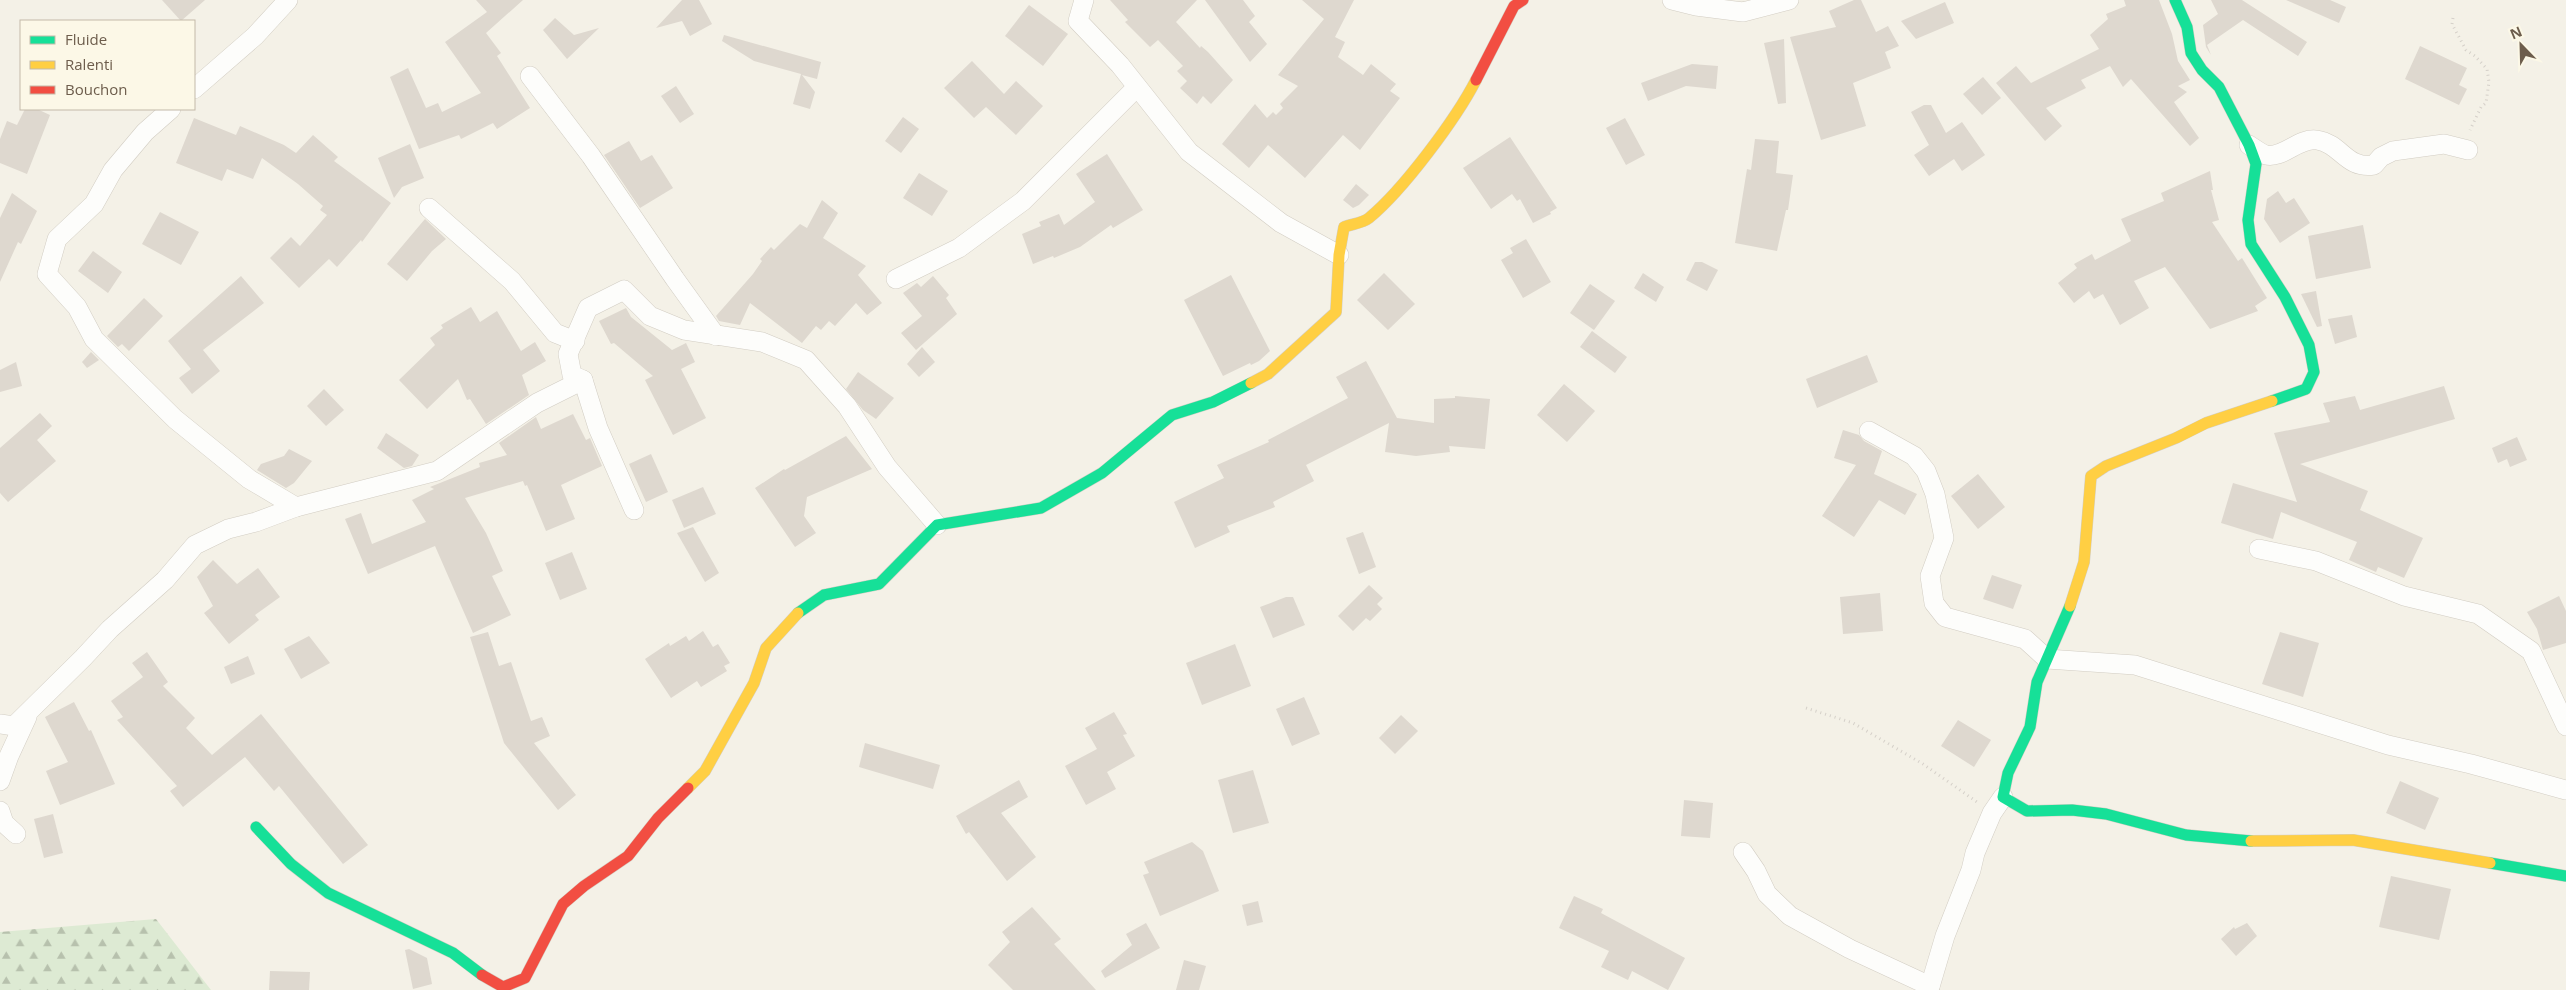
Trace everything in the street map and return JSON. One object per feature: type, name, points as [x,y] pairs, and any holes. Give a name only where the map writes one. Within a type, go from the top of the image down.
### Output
[{"type":"street","points":[[195,88],[255,36],[288,0]]},
{"type":"street","points":[[1084,0],[1078,20],[1120,65],[1188,152],[1281,223],[1339,255]]},
{"type":"street","points":[[256,827],[291,864],[328,893],[453,953],[479,974],[502,987],[527,984],[563,904],[584,886],[628,856],[658,818],[705,771],[754,683],[766,648],[792,617],[824,595],[879,584],[937,525],[1041,508],[1102,472],[1172,415],[1213,402],[1268,374],[1336,312],[1339,255],[1344,228],[1368,219],[1408,177],[1437,139],[1473,86],[1514,6],[1523,0]]},
{"type":"street","points":[[1672,0],[1696,6],[1744,12],[1789,0]]},
{"type":"street","points":[[1743,852],[1756,871],[1767,894],[1790,916],[1850,949],[1930,988],[1945,936],[1992,813],[2003,797],[2008,773],[2030,727],[2037,682],[2075,593],[2084,562],[2091,476],[2106,466],[2176,438],[2206,422],[2306,389],[2314,372],[2309,345],[2290,305],[2251,244],[2248,220],[2256,164],[2249,145],[2219,88],[2202,70],[2191,52],[2187,27],[2176,0]]},
{"type":"street","points":[[530,76],[592,156],[716,336]]},
{"type":"street","points":[[896,280],[959,248],[1023,201],[1137,87]]},
{"type":"street","points":[[171,110],[145,132],[113,170],[94,204],[57,239],[47,274],[77,307],[94,339],[175,419],[249,480],[296,507]]},
{"type":"street","points":[[2249,145],[2266,155],[2279,153],[2310,140],[2319,140],[2336,148],[2348,160],[2362,167],[2374,165],[2381,157],[2393,151],[2444,144],[2468,150]]},
{"type":"street","points":[[429,208],[512,281],[555,333],[575,341]]},
{"type":"street","points":[[634,510],[598,428],[583,380],[572,375],[568,354],[588,308],[624,290],[650,316],[684,330],[762,342],[806,360],[847,406],[887,466],[937,525]]},
{"type":"street","points":[[0,724],[14,726],[110,629],[165,580],[195,545],[228,529],[256,522],[296,507],[437,471],[536,403],[583,380]]},
{"type":"street","points":[[1869,431],[1914,456],[1926,470],[1935,494],[1944,538],[1930,576],[1934,602],[1945,617],[2025,640],[2047,659],[2135,665],[2388,746],[2471,764],[2566,790]]},
{"type":"street","points":[[2259,549],[2316,561],[2404,596],[2478,614],[2531,651],[2566,726]]},
{"type":"street","points":[[0,780],[30,711]]},
{"type":"street","points":[[2003,797],[2027,811],[2072,810],[2106,814],[2186,835],[2236,841],[2353,840],[2566,876]]},
{"type":"street","points":[[0,811],[4,823],[16,834]]},
{"type":"path","points":[[2453,18],[2452,24],[2466,50],[2481,62],[2489,75],[2486,103],[2481,107],[2469,132],[2468,150]]},
{"type":"path","points":[[1806,708],[1853,723],[1923,764],[1992,813]]},
{"type":"green space","points":[[156,919],[211,990],[0,990],[0,932]]},
{"type":"building","points":[[162,0],[205,0],[182,20]]},
{"type":"building","points":[[476,0],[523,0],[486,33],[501,53],[497,56],[530,108],[497,129],[493,123],[461,139],[459,135],[419,149],[390,77],[408,68],[426,108],[438,103],[442,112],[481,93],[445,42],[487,12]]},
{"type":"building","points":[[682,0],[699,0],[712,24],[690,36],[682,21],[656,28]]},
{"type":"building","points":[[1110,0],[1197,0],[1176,22],[1200,48],[1201,46],[1208,52],[1233,80],[1211,104],[1203,96],[1197,104],[1180,88],[1187,81],[1177,71],[1183,66],[1158,40],[1150,47],[1125,22],[1128,20]]},
{"type":"building","points":[[1205,0],[1243,0],[1255,16],[1249,22],[1267,44],[1250,62]]},
{"type":"building","points":[[1302,0],[1354,0],[1335,37],[1345,42],[1338,57],[1363,75],[1371,64],[1396,84],[1390,91],[1400,98],[1360,150],[1343,135],[1305,178],[1268,145],[1249,168],[1222,144],[1255,104],[1267,118],[1273,112],[1276,115],[1283,108],[1280,104],[1298,86],[1278,75],[1324,19]]},
{"type":"building","points":[[1854,0],[1861,0],[1876,32],[1888,26],[1899,46],[1885,52],[1891,68],[1853,83],[1866,126],[1821,140],[1790,37],[1836,27],[1829,11]]},
{"type":"building","points":[[2124,0],[2159,0],[2172,34],[2178,61],[2190,80],[2178,86],[2187,92],[2174,102],[2199,138],[2190,146],[2131,79],[2123,87],[2110,66],[2081,80],[2086,88],[2046,108],[2062,126],[2045,141],[1996,83],[2016,66],[2031,83],[2099,49],[2090,35],[2108,19],[2106,14],[2126,6]]},
{"type":"building","points":[[2211,0],[2242,0],[2307,42],[2298,56],[2243,20],[2207,45],[2211,55],[2206,47],[2203,25],[2218,14]]},
{"type":"building","points":[[2286,0],[2330,0],[2346,7],[2339,23]]},
{"type":"building","points":[[1945,2],[1954,23],[1916,39],[1901,21]]},
{"type":"building","points":[[1029,5],[1068,34],[1043,66],[1005,36]]},
{"type":"building","points":[[555,18],[574,35],[599,28],[567,59],[543,30]]},
{"type":"building","points":[[724,35],[821,62],[817,79],[802,75],[815,92],[810,109],[793,104],[801,74],[754,61],[722,41]]},
{"type":"building","points":[[1784,39],[1786,103],[1778,104],[1764,43]]},
{"type":"building","points":[[2420,46],[2467,68],[2459,85],[2467,89],[2459,105],[2405,79]]},
{"type":"building","points":[[972,61],[1004,94],[1016,81],[1043,106],[1016,135],[986,107],[974,118],[944,88]]},
{"type":"building","points":[[1692,64],[1718,66],[1716,89],[1686,86],[1648,101],[1641,83]]},
{"type":"building","points":[[1983,77],[2001,98],[1982,115],[1963,94]]},
{"type":"building","points":[[676,86],[694,114],[680,123],[661,96]]},
{"type":"building","points":[[1924,105],[1931,105],[1946,133],[1962,122],[1985,155],[1962,171],[1954,159],[1929,176],[1914,155],[1929,145],[1911,112]]},
{"type":"building","points":[[24,110],[39,110],[50,115],[27,174],[0,163],[0,139],[7,121],[17,125]]},
{"type":"building","points":[[903,117],[919,129],[901,153],[885,141]]},
{"type":"building","points":[[194,118],[236,135],[240,126],[284,145],[296,153],[313,135],[338,157],[334,161],[391,203],[362,242],[361,240],[337,267],[329,259],[299,288],[270,258],[291,237],[300,246],[327,215],[320,210],[323,206],[298,184],[262,158],[253,179],[227,169],[222,181],[176,163]]},
{"type":"building","points":[[1625,118],[1645,155],[1626,165],[1606,128]]},
{"type":"building","points":[[1510,137],[1557,208],[1550,212],[1551,214],[1533,223],[1520,199],[1517,201],[1512,194],[1491,209],[1463,168]]},
{"type":"building","points":[[1755,139],[1779,141],[1776,173],[1793,175],[1788,210],[1786,210],[1777,251],[1735,243],[1747,169],[1751,170]]},
{"type":"building","points":[[629,141],[641,161],[652,155],[673,188],[640,208],[604,155]]},
{"type":"building","points":[[410,144],[424,178],[402,187],[394,198],[378,158]]},
{"type":"building","points":[[1107,154],[1143,210],[1113,228],[1111,225],[1080,247],[1054,258],[1053,256],[1033,264],[1022,234],[1041,226],[1039,222],[1059,214],[1064,225],[1095,202],[1076,174]]},
{"type":"building","points":[[2210,171],[2213,190],[2211,190],[2219,220],[2212,222],[2238,261],[2242,258],[2267,298],[2255,306],[2258,311],[2210,329],[2165,267],[2134,281],[2149,308],[2120,325],[2103,294],[2094,299],[2089,291],[2074,303],[2058,283],[2077,268],[2074,264],[2092,254],[2095,260],[2131,241],[2121,219],[2164,201],[2161,193]]},
{"type":"building","points":[[919,173],[948,191],[932,216],[903,198]]},
{"type":"building","points":[[1356,184],[1369,195],[1353,208],[1343,200]]},
{"type":"building","points":[[2278,191],[2286,203],[2294,198],[2310,223],[2280,243],[2264,219],[2267,199]]},
{"type":"building","points":[[12,193],[37,211],[21,244],[18,242],[0,282],[0,218]]},
{"type":"building","points":[[822,200],[838,213],[823,238],[866,266],[858,275],[882,303],[867,315],[856,303],[835,326],[829,321],[821,330],[816,326],[802,343],[750,303],[740,325],[719,321],[716,316],[753,274],[762,261],[760,259],[771,247],[774,250],[800,224],[807,228]]},
{"type":"building","points":[[160,212],[199,232],[181,265],[142,244]]},
{"type":"building","points":[[425,219],[446,239],[432,251],[407,281],[387,264]]},
{"type":"building","points":[[2363,225],[2371,268],[2316,279],[2308,236]]},
{"type":"building","points":[[1526,239],[1551,282],[1523,298],[1501,260],[1513,253],[1510,248]]},
{"type":"building","points":[[93,251],[122,272],[108,293],[78,271]]},
{"type":"building","points":[[1695,262],[1702,262],[1718,270],[1707,291],[1686,280]]},
{"type":"building","points":[[1384,273],[1415,304],[1388,330],[1357,300]]},
{"type":"building","points":[[1643,273],[1664,287],[1656,302],[1634,288]]},
{"type":"building","points":[[1231,275],[1270,351],[1259,361],[1251,365],[1250,363],[1223,376],[1184,300]]},
{"type":"building","points":[[241,276],[264,303],[203,350],[220,371],[192,394],[179,378],[191,369],[168,341]]},
{"type":"building","points":[[933,276],[949,295],[946,298],[957,314],[916,350],[901,333],[922,316],[903,293],[917,283],[921,287]]},
{"type":"building","points":[[1590,284],[1615,301],[1594,330],[1570,313]]},
{"type":"building","points":[[2316,291],[2322,326],[2317,327],[2301,294]]},
{"type":"building","points":[[144,298],[163,316],[129,351],[122,344],[118,347],[107,336]]},
{"type":"building","points":[[471,307],[480,322],[497,311],[521,351],[535,342],[546,361],[522,375],[529,395],[486,424],[470,399],[467,400],[458,379],[427,409],[399,380],[435,345],[430,338],[443,328],[441,325]]},
{"type":"building","points":[[626,308],[631,317],[672,350],[686,343],[695,362],[681,369],[706,418],[673,435],[645,380],[653,376],[614,343],[611,344],[599,321]]},
{"type":"building","points":[[2352,315],[2357,337],[2335,344],[2328,319]]},
{"type":"building","points":[[1592,331],[1627,357],[1615,373],[1580,347]]},
{"type":"building","points":[[922,347],[935,362],[919,377],[907,364]]},
{"type":"building","points":[[91,352],[99,360],[87,368],[82,362]]},
{"type":"building","points":[[1867,355],[1878,382],[1817,408],[1806,379]]},
{"type":"building","points":[[1366,361],[1397,418],[1434,423],[1434,399],[1455,398],[1455,396],[1490,399],[1485,449],[1449,446],[1450,452],[1416,456],[1385,452],[1389,423],[1306,465],[1314,481],[1273,502],[1275,507],[1227,526],[1230,532],[1195,548],[1174,502],[1224,478],[1217,465],[1269,442],[1268,440],[1348,398],[1336,377]]},
{"type":"building","points":[[16,362],[22,386],[0,392],[0,370]]},
{"type":"building","points":[[858,372],[894,398],[876,419],[863,410],[846,389]]},
{"type":"building","points":[[1564,384],[1595,411],[1567,442],[1537,415]]},
{"type":"building","points":[[2444,386],[2455,419],[2300,464],[2368,491],[2360,510],[2423,538],[2404,578],[2378,567],[2376,572],[2349,560],[2357,542],[2281,512],[2273,539],[2221,523],[2233,483],[2297,502],[2274,433],[2330,422],[2323,403],[2355,396],[2360,410]]},
{"type":"building","points":[[324,389],[344,410],[326,426],[307,406]]},
{"type":"building","points":[[40,413],[52,426],[37,440],[56,461],[8,502],[0,493],[0,448]]},
{"type":"building","points":[[573,414],[586,440],[590,438],[602,466],[561,485],[575,519],[546,531],[527,485],[525,486],[523,481],[465,498],[486,533],[503,571],[492,576],[511,615],[473,633],[435,546],[368,574],[345,519],[361,513],[372,544],[426,522],[412,500],[434,489],[430,487],[480,467],[479,463],[507,455],[499,443],[536,417],[541,429]]},
{"type":"building","points":[[1843,430],[1859,435],[1864,441],[1882,451],[1874,474],[1917,494],[1905,515],[1879,500],[1854,537],[1822,516],[1856,465],[1834,458]]},
{"type":"building","points":[[386,433],[419,455],[412,466],[404,468],[377,448]]},
{"type":"building","points":[[846,436],[872,469],[807,497],[804,516],[816,533],[795,547],[755,488],[784,469]]},
{"type":"building","points":[[2517,437],[2527,460],[2510,467],[2507,459],[2498,463],[2492,448]]},
{"type":"building","points":[[289,449],[312,461],[294,483],[286,488],[257,470],[261,464],[284,456]]},
{"type":"building","points":[[651,454],[668,492],[646,502],[629,464]]},
{"type":"building","points":[[1978,474],[2005,507],[1978,529],[1951,496]]},
{"type":"building","points":[[703,487],[716,514],[684,528],[672,500]]},
{"type":"building","points":[[693,527],[719,573],[705,582],[677,533]]},
{"type":"building","points":[[1363,532],[1376,567],[1359,574],[1346,538]]},
{"type":"building","points":[[572,552],[587,589],[560,600],[545,563]]},
{"type":"building","points":[[213,560],[237,584],[258,568],[280,597],[255,615],[259,620],[229,644],[204,613],[213,606],[197,577]]},
{"type":"building","points":[[1992,575],[2022,585],[2013,609],[1983,599]]},
{"type":"building","points":[[1369,585],[1383,598],[1377,604],[1382,609],[1370,621],[1366,618],[1353,631],[1338,616]]},
{"type":"building","points":[[1880,593],[1883,631],[1843,634],[1840,597]]},
{"type":"building","points":[[2559,596],[2566,611],[2566,643],[2543,650],[2537,629],[2527,612]]},
{"type":"building","points":[[1286,597],[1293,597],[1305,625],[1273,638],[1260,607]]},
{"type":"building","points":[[703,631],[713,647],[718,644],[730,663],[724,666],[727,671],[701,687],[697,681],[671,698],[645,659],[669,643],[670,646],[686,636],[689,641]]},
{"type":"building","points":[[488,632],[499,666],[511,662],[531,721],[542,717],[550,736],[534,743],[576,795],[558,810],[504,743],[470,637]]},
{"type":"building","points":[[2280,632],[2319,643],[2303,697],[2262,684]]},
{"type":"building","points":[[309,636],[330,663],[301,679],[284,649]]},
{"type":"building","points":[[1235,644],[1251,686],[1202,705],[1186,663]]},
{"type":"building","points":[[147,652],[168,682],[163,686],[195,718],[186,728],[212,755],[261,714],[368,845],[343,864],[279,786],[274,791],[245,757],[183,807],[170,791],[177,786],[117,720],[123,717],[111,701],[143,677],[132,663]]},
{"type":"building","points":[[248,656],[255,674],[231,684],[224,667]]},
{"type":"building","points":[[1304,697],[1320,734],[1292,746],[1276,709]]},
{"type":"building","points":[[74,702],[89,731],[91,730],[115,784],[60,805],[46,771],[68,762],[45,717]]},
{"type":"building","points":[[1114,712],[1127,734],[1123,735],[1135,756],[1107,772],[1116,789],[1086,805],[1065,766],[1097,749],[1085,728]]},
{"type":"building","points":[[1401,715],[1418,731],[1395,754],[1379,738]]},
{"type":"building","points":[[1958,720],[1991,740],[1974,767],[1941,746]]},
{"type":"building","points":[[865,743],[940,765],[933,789],[859,767]]},
{"type":"building","points":[[1253,770],[1269,823],[1233,833],[1218,780]]},
{"type":"building","points":[[1019,780],[1028,797],[1001,813],[1036,857],[1007,881],[969,832],[966,834],[956,816]]},
{"type":"building","points":[[2400,781],[2439,798],[2425,830],[2386,813]]},
{"type":"building","points":[[1684,800],[1713,803],[1710,838],[1681,836]]},
{"type":"building","points":[[53,814],[63,853],[44,858],[34,819]]},
{"type":"building","points":[[1192,842],[1203,851],[1219,891],[1160,916],[1143,875],[1149,873],[1144,862]]},
{"type":"building","points":[[2391,876],[2451,889],[2439,940],[2379,927]]},
{"type":"building","points":[[1574,896],[1603,909],[1601,913],[1685,958],[1668,990],[1632,971],[1628,980],[1601,967],[1609,951],[1559,928]]},
{"type":"building","points":[[1258,901],[1263,922],[1247,926],[1242,905]]},
{"type":"building","points":[[1032,907],[1061,939],[1054,944],[1096,990],[1013,990],[988,965],[1010,942],[1002,932]]},
{"type":"building","points":[[1146,923],[1160,948],[1105,978],[1101,971],[1132,945],[1126,934]]},
{"type":"building","points":[[2247,923],[2257,936],[2236,956],[2221,939],[2234,927],[2235,929]]},
{"type":"building","points":[[409,949],[427,958],[432,984],[413,989],[405,950]]},
{"type":"building","points":[[1184,960],[1206,966],[1199,990],[1176,990]]},
{"type":"building","points":[[270,971],[310,972],[309,990],[269,990]]},
{"type":"traffic: fast","points":[[2175,0],[2187,27],[2191,53],[2202,70],[2219,87],[2249,145],[2256,164],[2248,220],[2251,244],[2285,297],[2309,345],[2314,372],[2306,389],[2272,401]]},
{"type":"traffic: fast","points":[[798,613],[824,595],[879,584],[937,525],[1041,508],[1102,473],[1172,415],[1213,402],[1251,383]]},
{"type":"traffic: fast","points":[[2070,606],[2037,682],[2030,727],[2008,773],[2003,797],[2027,811],[2072,810],[2106,814],[2186,835],[2251,841]]},
{"type":"traffic: fast","points":[[256,827],[291,864],[328,893],[453,953],[482,975]]},
{"type":"traffic: fast","points":[[2490,863],[2566,876]]},
{"type":"traffic: slow","points":[[1251,383],[1268,374],[1336,312],[1339,255],[1344,227],[1367,220],[1383,206],[1428,153],[1456,114],[1476,80]]},
{"type":"traffic: slow","points":[[2070,606],[2084,562],[2091,476],[2106,466],[2176,438],[2206,423],[2272,401]]},
{"type":"traffic: slow","points":[[688,788],[705,771],[754,683],[766,648],[798,613]]},
{"type":"traffic: slow","points":[[2251,841],[2353,840],[2490,863]]},
{"type":"traffic: jam","points":[[1476,80],[1514,6],[1523,0]]},
{"type":"traffic: jam","points":[[482,975],[503,987],[525,978],[563,904],[584,886],[628,856],[658,818],[688,788]]}]
